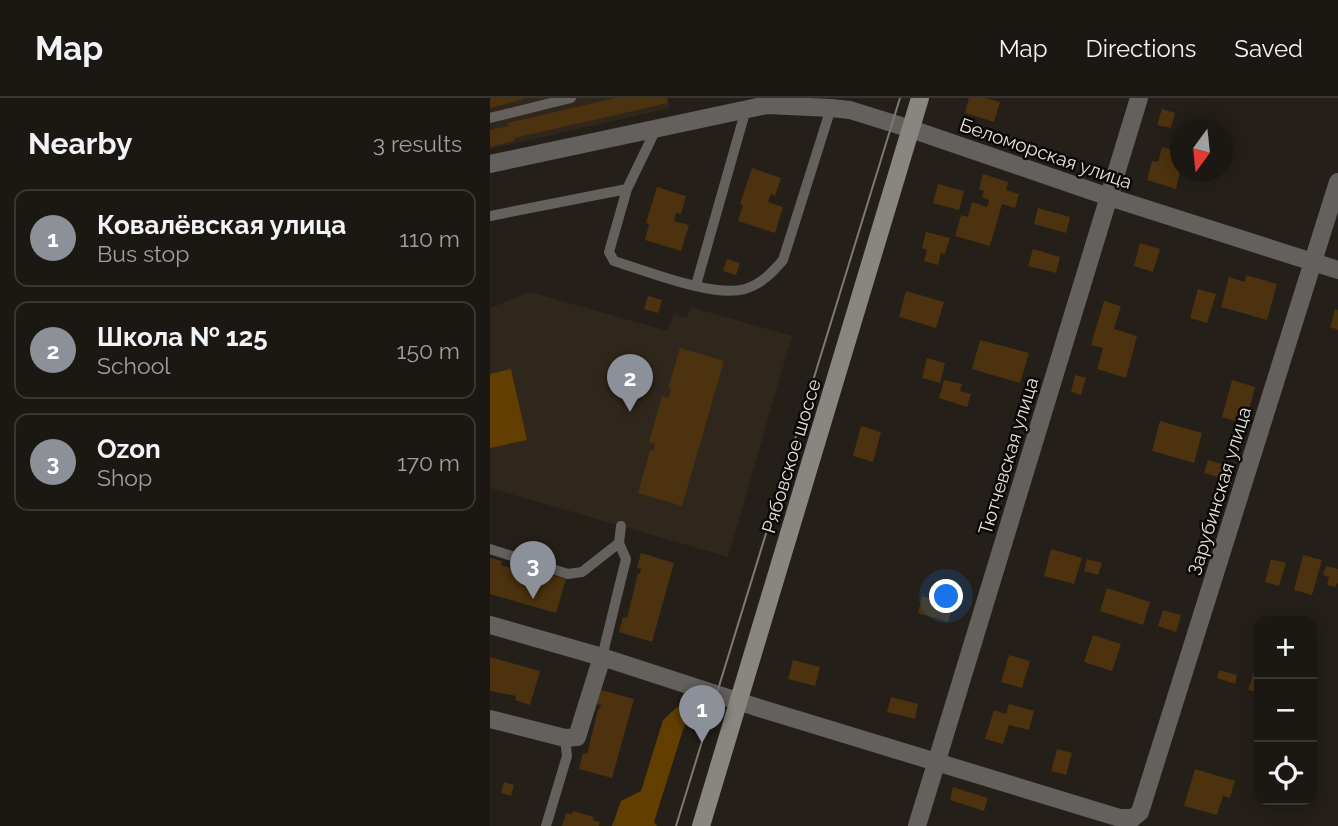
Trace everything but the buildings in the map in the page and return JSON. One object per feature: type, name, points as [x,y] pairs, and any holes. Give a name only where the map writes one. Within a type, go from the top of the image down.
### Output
[{"type":"main road","name":"Рябовское шоссе","points":[[701,826],[920,98]]},
{"type":"street","name":"Тютчевская улица","points":[[916,826],[1139,98]]},
{"type":"street","name":"Беломорская улица","points":[[490,164],[767,105],[831,108],[851,104],[911,129],[1109,197],[1338,270]]},
{"type":"street","name":"Зарубинская улица","points":[[937,762],[1120,818],[1133,818],[1140,812],[1338,182]]},
{"type":"street","points":[[490,625],[602,657],[738,702],[937,762]]},
{"type":"street","points":[[490,719],[565,738],[577,737],[602,657]]},
{"type":"lane","points":[[490,118],[571,98]]},
{"type":"lane","points":[[657,127],[627,189],[609,252],[614,261],[720,292],[744,289],[767,278],[783,260],[831,108]]},
{"type":"lane","points":[[696,285],[746,109]]},
{"type":"lane","points":[[490,216],[627,189]]},
{"type":"lane","points":[[602,657],[626,559],[619,542],[621,526]]},
{"type":"lane","points":[[490,549],[568,573],[582,572],[619,542]]},
{"type":"lane","points":[[546,826],[567,756],[565,738]]},
{"type":"shaded area","points":[[490,98],[667,98],[670,108],[490,149]]},
{"type":"shaded area","points":[[530,292],[668,331],[674,314],[687,318],[690,307],[792,336],[728,557],[490,488],[490,308]]},
{"type":"shaded area","points":[[511,369],[527,440],[490,448],[490,374]]},
{"type":"shaded area","points":[[677,707],[689,711],[654,822],[657,826],[612,826],[621,801],[641,791],[663,720]]},
{"type":"tram line","points":[[676,826],[900,98]]},
{"type":"place","name":"Школа № 125","points":[[630,412]]},
{"type":"place","name":"Ozon","points":[[533,599]]},
{"type":"place","name":"Ковалёвская улица","points":[[702,743]]}]
